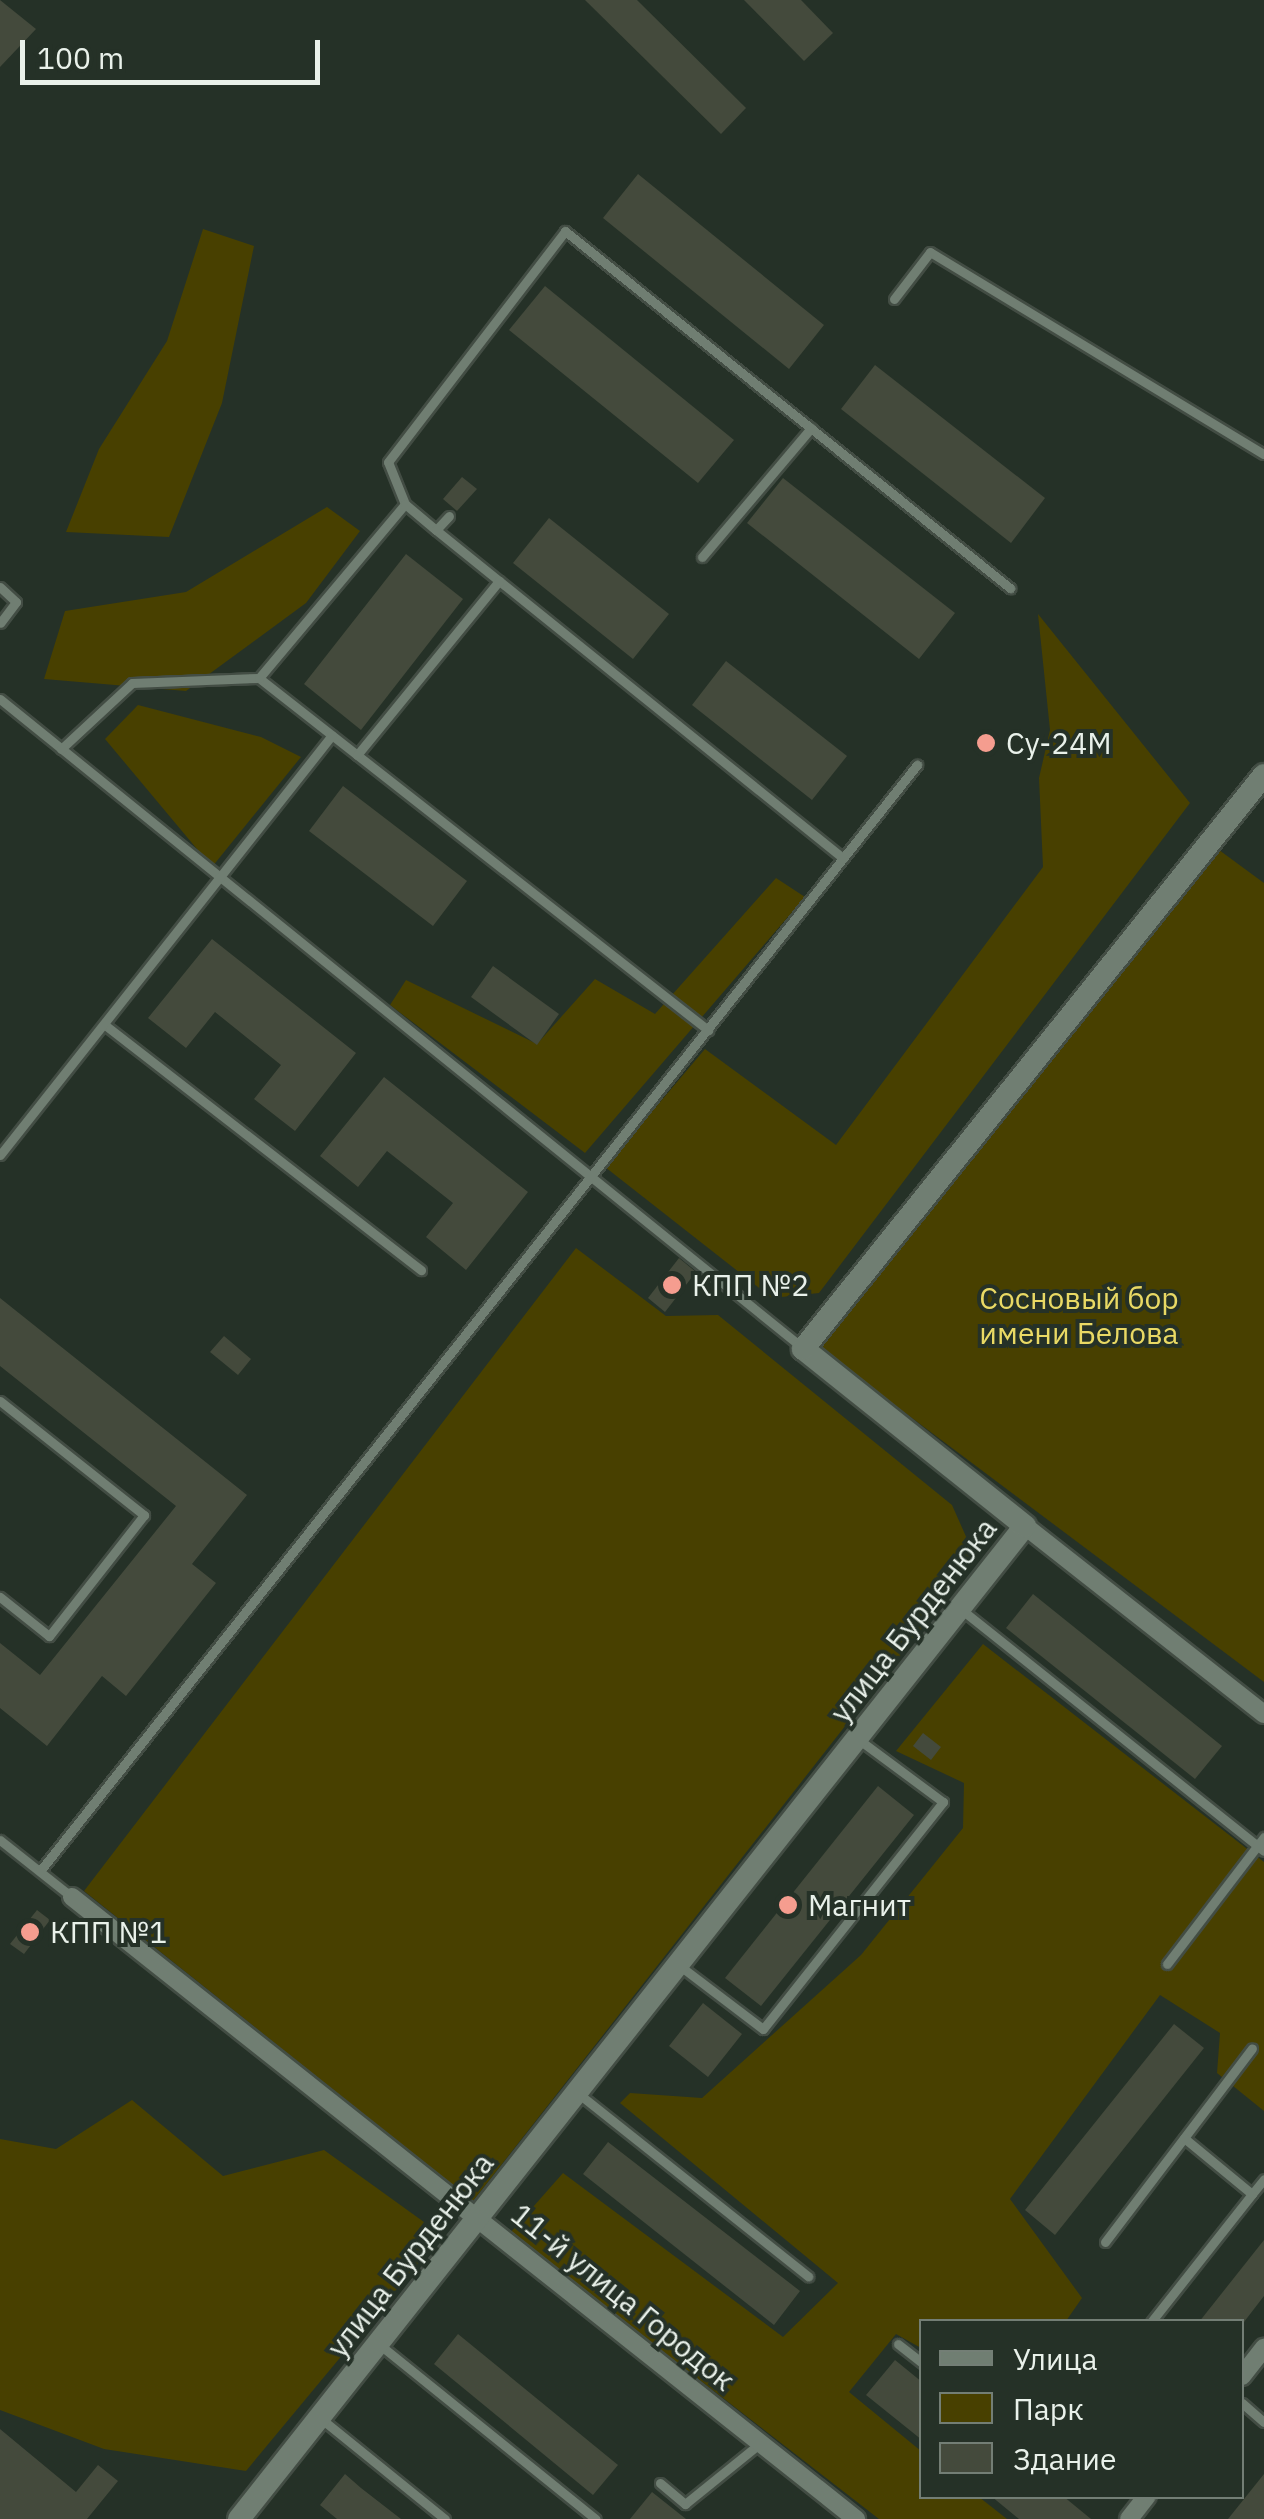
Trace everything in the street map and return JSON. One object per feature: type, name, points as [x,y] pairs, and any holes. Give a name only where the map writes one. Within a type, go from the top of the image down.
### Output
[{"type":"street","points":[[803,1349],[1264,775]]},
{"type":"street","name":"улица Бурденюка","points":[[239,2519],[1025,1526],[803,1349]]},
{"type":"street","points":[[1025,1526],[1264,1714]]},
{"type":"street","name":"11-й улица Городок","points":[[72,1897],[856,2519]]},
{"type":"street","points":[[1244,2373],[1264,2348]]},
{"type":"lane","points":[[843,858],[405,504],[388,462],[565,231],[1010,588]]},
{"type":"lane","points":[[894,298],[930,252],[1264,454]]},
{"type":"lane","points":[[702,558],[811,428]]},
{"type":"lane","points":[[259,678],[405,504]]},
{"type":"lane","points":[[436,530],[449,516]]},
{"type":"lane","points":[[357,755],[499,581]]},
{"type":"lane","points":[[0,587],[16,602],[0,623]]},
{"type":"lane","points":[[60,749],[132,683],[259,678],[708,1030]]},
{"type":"lane","points":[[0,700],[594,1174],[803,1349]]},
{"type":"lane","points":[[0,1156],[332,735]]},
{"type":"lane","points":[[40,1872],[917,766]]},
{"type":"lane","points":[[105,1025],[421,1270]]},
{"type":"lane","points":[[0,1400],[144,1515],[49,1636],[0,1597]]},
{"type":"lane","points":[[960,1608],[1262,1844],[1167,1964]]},
{"type":"lane","points":[[678,1964],[764,2029],[942,1802],[857,1738]]},
{"type":"lane","points":[[0,1840],[72,1897]]},
{"type":"lane","points":[[1105,2242],[1252,2048]]},
{"type":"lane","points":[[576,2092],[808,2276]]},
{"type":"lane","points":[[1184,2138],[1252,2194]]},
{"type":"lane","points":[[1153,2319],[1264,2179]]},
{"type":"lane","points":[[378,2343],[595,2519]]},
{"type":"lane","points":[[898,2344],[919,2361]]},
{"type":"lane","points":[[1244,2405],[1264,2422]]},
{"type":"lane","points":[[319,2418],[446,2519]]},
{"type":"lane","points":[[660,2483],[685,2504],[761,2442]]},
{"type":"green space","points":[[203,229],[254,246],[222,403],[169,537],[66,532],[99,449],[167,341]]},
{"type":"green space","points":[[327,507],[360,531],[306,603],[186,691],[44,679],[65,611],[186,592]]},
{"type":"green space","points":[[1038,614],[1190,803],[819,1293],[772,1298],[605,1167],[705,1049],[836,1145],[1043,867],[1039,778],[1050,730]]},
{"type":"green space","points":[[138,705],[261,737],[301,757],[212,867],[105,739]]},
{"type":"green space","name":"Сосновый бор имени Белова","points":[[1215,847],[1264,883],[1264,1682],[820,1349]]},
{"type":"green space","points":[[776,878],[805,897],[585,1153],[390,1005],[406,980],[537,1044],[595,979],[655,1014]]},
{"type":"green space","points":[[576,1248],[666,1316],[718,1315],[952,1505],[976,1559],[473,2201],[84,1891]]},
{"type":"green space","points":[[983,1644],[1264,1862],[1264,2111],[1217,2073],[1220,2033],[1160,1995],[1010,2199],[1082,2298],[1067,2319],[919,2319],[919,2347],[896,2334],[849,2392],[919,2449],[919,2499],[982,2499],[1007,2519],[879,2519],[510,2233],[563,2173],[783,2337],[838,2283],[620,2103],[630,2093],[702,2098],[861,1955],[963,1828],[964,1783],[896,1751]]},
{"type":"green space","points":[[132,2100],[223,2176],[324,2150],[442,2235],[246,2471],[104,2449],[0,2410],[0,2139],[56,2149]]},
{"type":"building","points":[[0,0],[36,29],[0,67]]},
{"type":"building","points":[[585,0],[637,0],[746,108],[721,134]]},
{"type":"building","points":[[744,0],[801,0],[833,33],[804,61]]},
{"type":"building","points":[[638,174],[824,325],[789,369],[603,218]]},
{"type":"building","points":[[545,286],[734,440],[698,483],[509,330]]},
{"type":"building","points":[[875,365],[1045,498],[1011,543],[841,409]]},
{"type":"building","points":[[462,477],[477,489],[457,511],[443,499]]},
{"type":"building","points":[[783,478],[955,613],[919,659],[747,523]]},
{"type":"building","points":[[549,518],[669,614],[633,659],[513,563]]},
{"type":"building","points":[[406,554],[463,599],[361,730],[304,684]]},
{"type":"building","points":[[726,661],[847,756],[812,800],[692,705]]},
{"type":"building","points":[[343,786],[467,881],[433,926],[309,831]]},
{"type":"building","points":[[212,939],[356,1053],[295,1131],[254,1099],[281,1065],[215,1012],[186,1048],[148,1018]]},
{"type":"building","points":[[493,966],[559,1014],[537,1045],[471,997]]},
{"type":"building","points":[[384,1077],[528,1192],[466,1270],[426,1237],[453,1203],[387,1151],[358,1187],[320,1156]]},
{"type":"building","name":"КПП №2","points":[[679,1258],[696,1272],[665,1312],[648,1298]]},
{"type":"building","points":[[0,1298],[247,1495],[192,1564],[216,1583],[126,1696],[102,1676],[47,1746],[0,1708],[0,1643],[40,1675],[176,1506],[0,1366]]},
{"type":"building","points":[[224,1336],[251,1359],[238,1375],[210,1352]]},
{"type":"building","points":[[1033,1594],[1222,1746],[1195,1779],[1006,1628]]},
{"type":"building","points":[[923,1733],[941,1747],[931,1760],[913,1746]]},
{"type":"building","points":[[878,1786],[914,1815],[761,2006],[725,1978]]},
{"type":"building","name":"КПП №1","points":[[37,1910],[50,1920],[24,1954],[10,1944]]},
{"type":"building","points":[[703,2003],[742,2034],[708,2077],[669,2046]]},
{"type":"building","points":[[1174,2024],[1204,2048],[1055,2235],[1025,2210]]},
{"type":"building","points":[[608,2142],[800,2291],[774,2325],[583,2174]]},
{"type":"building","points":[[1264,2240],[1264,2296],[1244,2322],[1201,2319]]},
{"type":"building","points":[[458,2334],[618,2465],[593,2495],[434,2364]]},
{"type":"building","points":[[895,2360],[919,2380],[919,2438],[866,2395]]},
{"type":"building","points":[[0,2429],[76,2492],[98,2465],[118,2481],[87,2519],[0,2519]]},
{"type":"building","points":[[345,2474],[401,2519],[337,2519],[320,2505]]},
{"type":"building","points":[[1264,2474],[1264,2519],[1228,2519]]},
{"type":"building","points":[[652,2492],[686,2519],[630,2519]]},
{"type":"building","points":[[995,2499],[1067,2499],[1091,2519],[1019,2519]]},
{"type":"place","name":"Су-24М","points":[[986,743]]},
{"type":"place","name":"КПП №2","points":[[672,1285]]},
{"type":"place","name":"Магнит","points":[[788,1905]]},
{"type":"place","name":"КПП №1","points":[[30,1932]]}]
